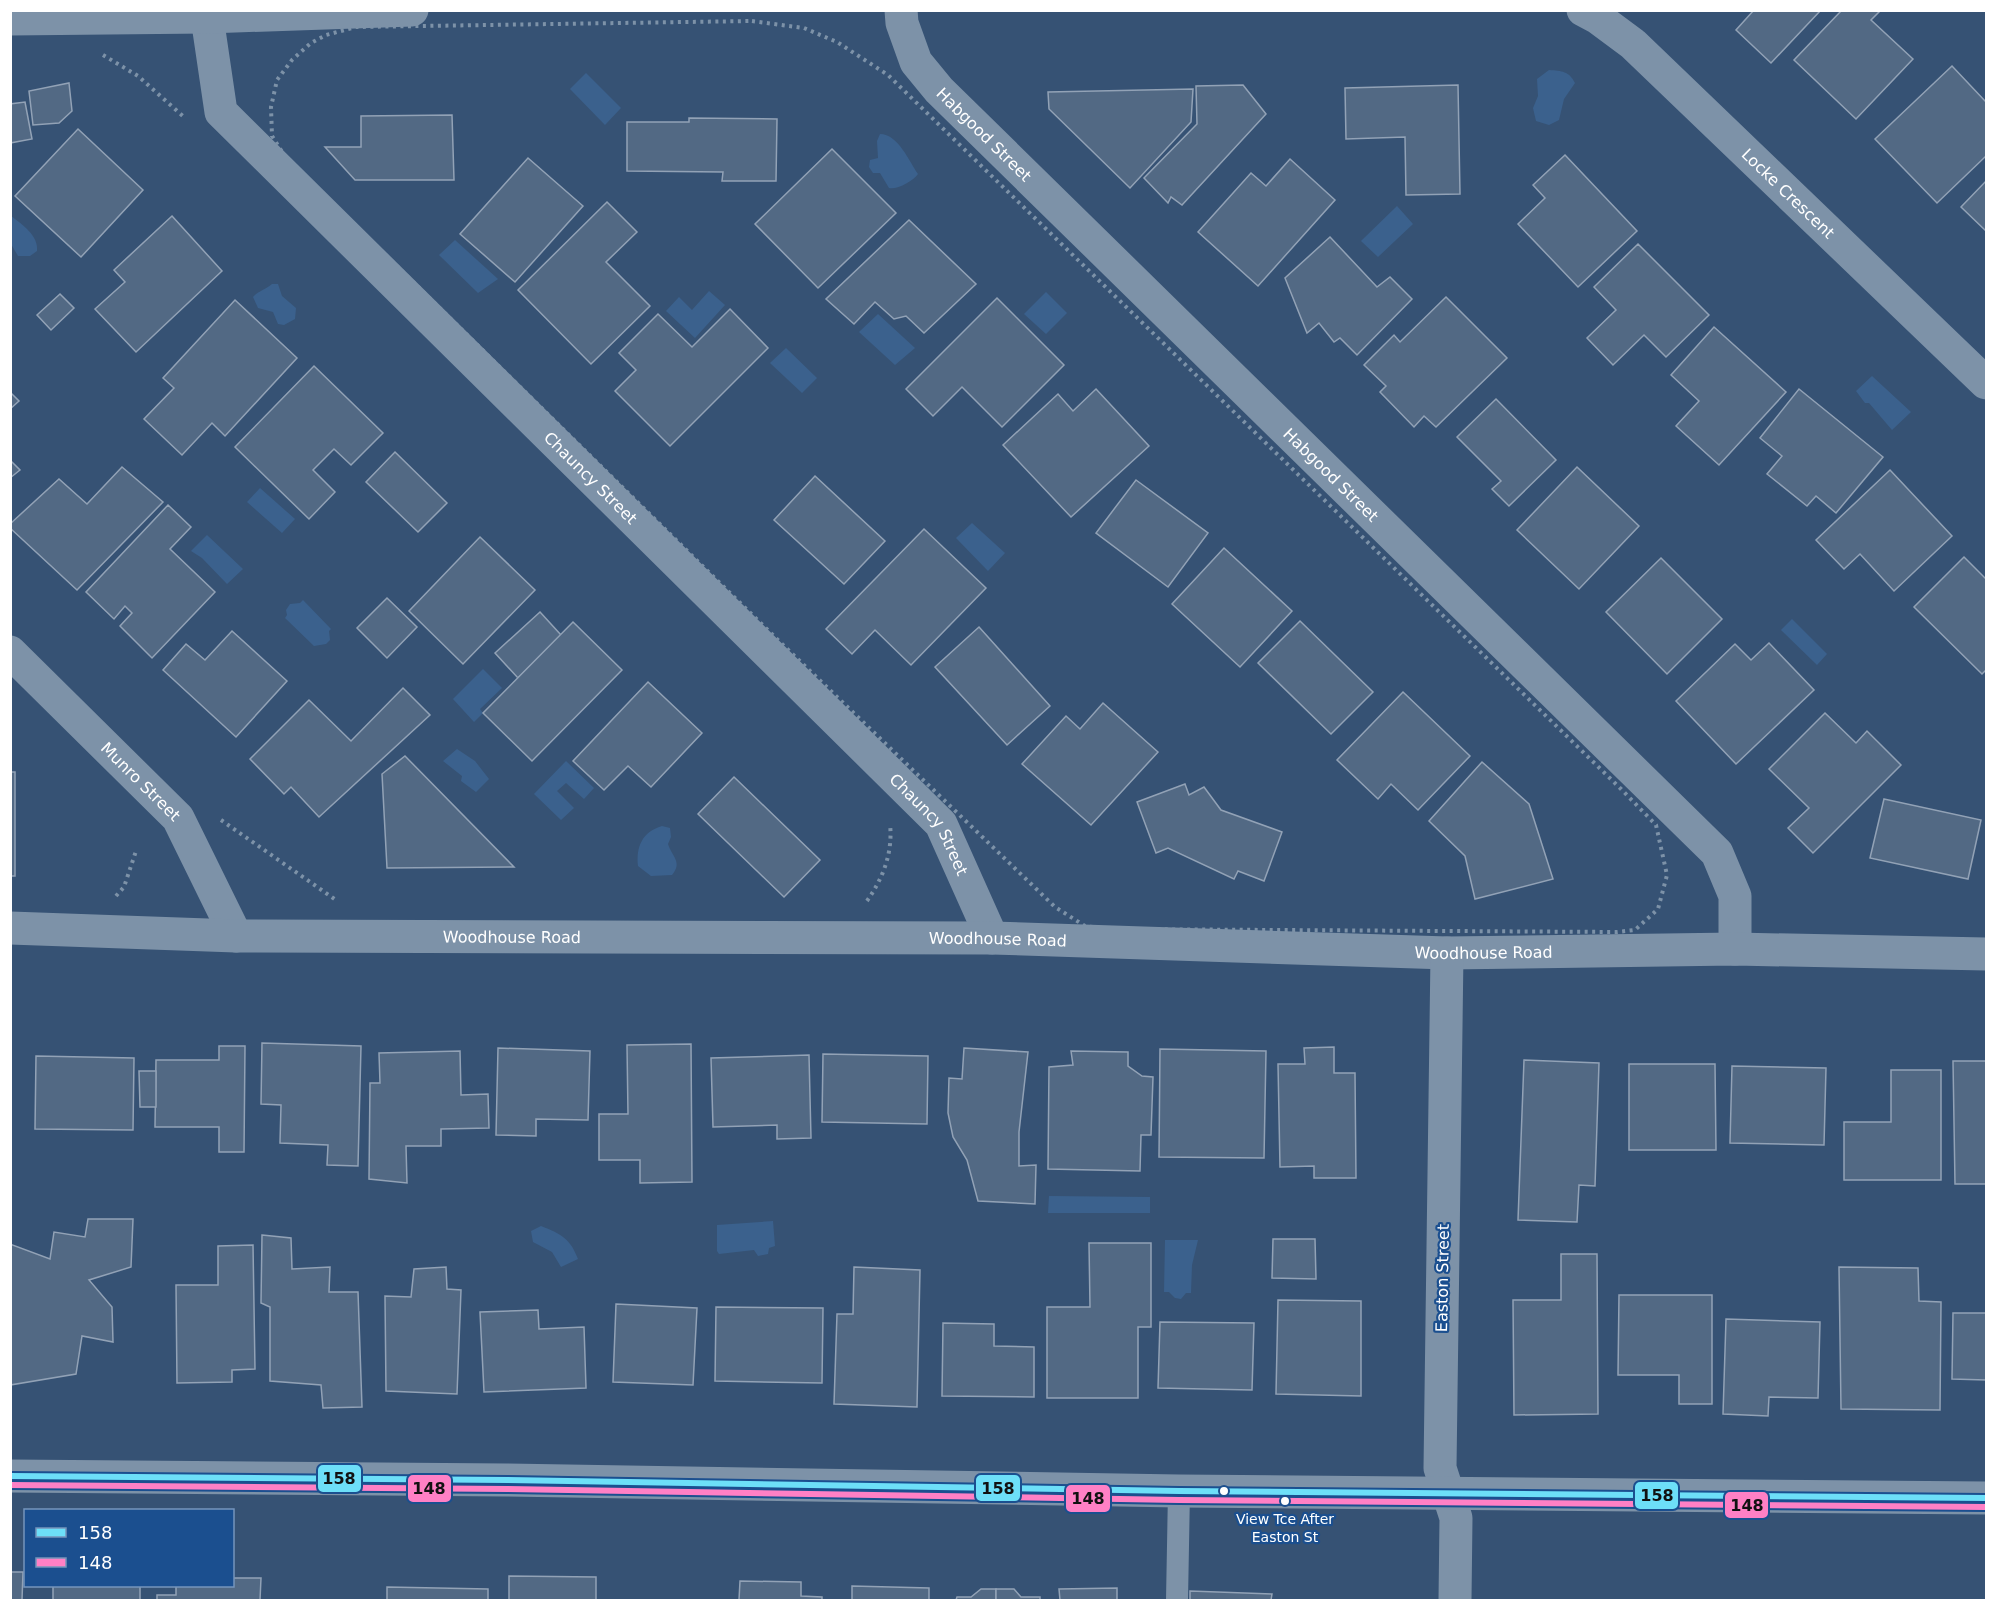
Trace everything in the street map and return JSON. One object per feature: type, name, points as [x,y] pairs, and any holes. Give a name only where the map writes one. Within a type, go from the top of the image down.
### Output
[{"type":"street","points":[[10,18],[207,17],[412,10]]},
{"type":"street","name":"Habgood Street","points":[[902,10],[902,23],[916,62],[939,90],[1717,853],[1735,896],[1735,949]]},
{"type":"street","name":"Locke Crescent","points":[[1583,10],[1598,18],[1633,44],[1986,383]]},
{"type":"street","name":"Chauncy Street","points":[[207,17],[221,112],[941,824],[992,938]]},
{"type":"street","name":"Munro Street","points":[[10,652],[178,818],[236,936]]},
{"type":"street","name":"Woodhouse Road","points":[[10,928],[236,936],[992,938],[1447,953],[1735,949],[1986,954]]},
{"type":"street","name":"Easton Street","points":[[1447,953],[1440,1468],[1456,1518],[1455,1600]]},
{"type":"street","points":[[10,1476],[483,1480],[1179,1491],[1986,1498]]},
{"type":"lane","points":[[1178,1600],[1179,1491]]},
{"type":"path","points":[[752,21],[804,28],[837,42],[888,75],[1656,825],[1667,875],[1658,909],[1635,930],[1617,932],[1119,929],[1085,926],[1055,907],[905,764],[302,173],[284,155],[272,136],[271,107],[277,80],[292,60],[310,43],[326,35],[356,27],[752,21]]},
{"type":"path","points":[[103,55],[138,76],[188,120]]},
{"type":"path","points":[[214,813],[342,904]]},
{"type":"path","points":[[863,908],[878,886],[888,861],[892,840],[890,820]]},
{"type":"water","points":[[1549,70],[1565,72],[1575,83],[1564,99],[1559,120],[1549,125],[1536,121],[1533,108],[1538,96],[1537,79]]},
{"type":"water","points":[[586,73],[621,108],[605,125],[570,89]]},
{"type":"water","points":[[880,134],[898,143],[918,174],[900,186],[889,188],[880,173],[873,173],[869,167],[870,160],[878,158],[877,141]]},
{"type":"water","points":[[1397,206],[1413,224],[1378,257],[1361,241]]},
{"type":"water","points":[[11,216],[33,235],[37,251],[30,256],[18,256],[11,244]]},
{"type":"water","points":[[455,240],[498,279],[478,293],[439,255]]},
{"type":"water","points":[[272,284],[278,284],[282,296],[296,308],[295,319],[284,325],[278,324],[273,312],[258,308],[253,297]]},
{"type":"water","points":[[709,291],[725,305],[695,338],[666,311],[679,297],[692,310]]},
{"type":"water","points":[[1046,292],[1067,313],[1046,334],[1024,314]]},
{"type":"water","points":[[878,314],[915,348],[895,365],[859,332]]},
{"type":"water","points":[[786,348],[817,378],[802,393],[770,363]]},
{"type":"water","points":[[1872,376],[1911,412],[1892,430],[1856,391]]},
{"type":"water","points":[[260,488],[295,519],[282,533],[247,502]]},
{"type":"water","points":[[972,523],[1005,553],[988,571],[956,538]]},
{"type":"water","points":[[207,535],[243,569],[227,584],[202,558],[191,551]]},
{"type":"water","points":[[303,600],[331,629],[329,631],[330,640],[326,644],[314,646],[285,618],[290,604],[300,603]]},
{"type":"water","points":[[1792,619],[1827,654],[1817,665],[1781,630]]},
{"type":"water","points":[[483,669],[502,688],[480,709],[483,713],[474,722],[453,699]]},
{"type":"water","points":[[457,749],[475,761],[489,779],[476,792],[461,781],[462,776],[443,761]]},
{"type":"water","points":[[566,761],[594,788],[584,799],[566,783],[557,791],[574,808],[561,820],[534,794]]},
{"type":"water","points":[[662,826],[670,828],[671,837],[668,844],[677,866],[672,875],[651,876],[638,866],[639,847],[645,836]]},
{"type":"water","points":[[1049,1196],[1150,1197],[1150,1213],[1048,1213]]},
{"type":"water","points":[[773,1221],[775,1246],[769,1248],[768,1254],[758,1256],[754,1250],[719,1254],[717,1251],[717,1225]]},
{"type":"water","points":[[541,1226],[568,1241],[578,1259],[561,1267],[552,1252],[533,1242],[531,1231]]},
{"type":"water","points":[[1165,1240],[1198,1240],[1192,1265],[1191,1293],[1186,1293],[1181,1299],[1175,1298],[1169,1292],[1164,1292]]},
{"type":"building","points":[[1754,10],[1821,10],[1771,63],[1736,30]]},
{"type":"building","points":[[1842,10],[1881,10],[1871,20],[1913,59],[1856,119],[1794,60]]},
{"type":"building","points":[[1952,66],[1986,102],[1986,156],[1937,203],[1875,139]]},
{"type":"building","points":[[69,83],[72,111],[59,123],[33,125],[29,91]]},
{"type":"building","points":[[1243,85],[1266,114],[1182,205],[1171,197],[1168,203],[1144,178],[1197,124],[1196,86]]},
{"type":"building","points":[[1458,85],[1460,194],[1406,195],[1405,137],[1346,139],[1345,88]]},
{"type":"building","points":[[1193,89],[1191,122],[1130,188],[1049,109],[1048,92]]},
{"type":"building","points":[[25,102],[32,139],[10,143],[10,104]]},
{"type":"building","points":[[452,115],[454,180],[355,180],[325,147],[361,147],[361,116]]},
{"type":"building","points":[[689,118],[777,119],[776,181],[722,181],[723,172],[627,171],[627,122],[689,122]]},
{"type":"building","points":[[78,129],[143,190],[81,257],[15,196]]},
{"type":"building","points":[[832,149],[896,213],[818,288],[755,224]]},
{"type":"building","points":[[1565,155],[1637,231],[1578,287],[1518,224],[1545,198],[1533,185]]},
{"type":"building","points":[[528,158],[583,206],[515,282],[460,234]]},
{"type":"building","points":[[1290,159],[1335,200],[1258,286],[1198,232],[1251,173],[1266,186]]},
{"type":"building","points":[[1986,181],[1986,231],[1961,207]]},
{"type":"building","points":[[607,202],[637,232],[606,262],[650,306],[591,364],[518,290]]},
{"type":"building","points":[[172,216],[222,271],[136,352],[95,309],[125,282],[114,270]]},
{"type":"building","points":[[909,220],[976,284],[924,333],[906,316],[894,319],[875,302],[854,324],[826,299]]},
{"type":"building","points":[[1330,237],[1377,287],[1390,277],[1412,299],[1357,355],[1340,338],[1334,342],[1319,323],[1307,333],[1285,278]]},
{"type":"building","points":[[1638,244],[1709,315],[1666,357],[1644,335],[1613,365],[1587,338],[1616,310],[1594,287]]},
{"type":"building","points":[[60,294],[74,308],[51,330],[37,315]]},
{"type":"building","points":[[1446,297],[1507,358],[1436,427],[1424,416],[1414,427],[1380,392],[1386,386],[1364,365],[1394,335],[1400,342]]},
{"type":"building","points":[[997,298],[1064,365],[1002,427],[962,387],[933,416],[906,389]]},
{"type":"building","points":[[235,300],[297,358],[225,436],[212,423],[182,455],[144,419],[174,388],[163,378]]},
{"type":"building","points":[[730,309],[768,348],[670,446],[615,391],[636,370],[619,353],[658,314],[692,347]]},
{"type":"building","points":[[1714,327],[1786,392],[1719,465],[1676,426],[1699,401],[1671,375]]},
{"type":"building","points":[[314,366],[383,433],[351,465],[334,449],[313,470],[335,492],[309,519],[235,447]]},
{"type":"building","points":[[1096,389],[1149,446],[1071,517],[1003,445],[1058,394],[1073,411]]},
{"type":"building","points":[[1799,389],[1883,457],[1836,513],[1816,496],[1807,506],[1767,474],[1782,456],[1760,438]]},
{"type":"building","points":[[10,392],[19,401],[10,409]]},
{"type":"building","points":[[1496,399],[1556,460],[1509,506],[1492,489],[1501,481],[1457,437]]},
{"type":"building","points":[[395,452],[447,503],[418,532],[366,482]]},
{"type":"building","points":[[10,460],[20,470],[10,478]]},
{"type":"building","points":[[122,467],[163,502],[77,590],[10,528],[10,524],[59,479],[87,504]]},
{"type":"building","points":[[1577,467],[1639,526],[1579,589],[1517,530]]},
{"type":"building","points":[[1890,470],[1952,536],[1894,591],[1860,554],[1844,569],[1816,540]]},
{"type":"building","points":[[815,476],[885,541],[844,584],[774,520]]},
{"type":"building","points":[[1136,480],[1208,533],[1168,587],[1096,533]]},
{"type":"building","points":[[168,505],[191,527],[170,549],[215,592],[152,658],[120,626],[132,613],[125,606],[114,619],[86,592]]},
{"type":"building","points":[[924,529],[986,588],[911,665],[875,630],[852,654],[826,629]]},
{"type":"building","points":[[480,537],[535,590],[463,664],[409,611]]},
{"type":"building","points":[[1224,548],[1292,611],[1240,667],[1172,604]]},
{"type":"building","points":[[1964,557],[1986,579],[1986,670],[1982,674],[1914,607]]},
{"type":"building","points":[[1661,558],[1722,619],[1667,674],[1606,612]]},
{"type":"building","points":[[387,598],[417,627],[387,658],[357,628]]},
{"type":"building","points":[[540,612],[561,635],[518,678],[495,653]]},
{"type":"building","points":[[1300,621],[1373,692],[1331,734],[1258,663]]},
{"type":"building","points":[[573,622],[622,670],[532,761],[483,713]]},
{"type":"building","points":[[979,627],[1050,706],[1007,745],[935,667]]},
{"type":"building","points":[[232,631],[287,681],[236,737],[163,670],[186,644],[205,660]]},
{"type":"building","points":[[1769,643],[1814,690],[1736,764],[1676,701],[1735,644],[1751,660]]},
{"type":"building","points":[[648,682],[702,733],[651,787],[628,766],[604,790],[573,761]]},
{"type":"building","points":[[403,688],[430,715],[319,817],[291,787],[284,794],[250,759],[309,700],[351,741]]},
{"type":"building","points":[[1403,692],[1470,756],[1418,810],[1391,784],[1378,799],[1337,760]]},
{"type":"building","points":[[1103,703],[1158,752],[1091,825],[1022,764],[1066,716],[1080,729]]},
{"type":"building","points":[[1825,713],[1856,743],[1867,731],[1901,765],[1813,853],[1788,828],[1809,808],[1769,769]]},
{"type":"building","points":[[405,756],[514,867],[387,868],[382,774]]},
{"type":"building","points":[[1482,762],[1529,804],[1553,879],[1475,899],[1465,856],[1429,821]]},
{"type":"building","points":[[10,772],[15,772],[15,876],[10,876]]},
{"type":"building","points":[[734,777],[820,860],[784,897],[698,814]]},
{"type":"building","points":[[1185,784],[1189,795],[1204,787],[1221,810],[1282,832],[1264,881],[1238,871],[1234,879],[1168,848],[1156,853],[1137,802]]},
{"type":"building","points":[[1884,799],[1981,820],[1968,879],[1870,858]]},
{"type":"building","points":[[262,1043],[361,1046],[358,1166],[327,1165],[328,1145],[280,1143],[281,1105],[261,1104]]},
{"type":"building","points":[[691,1044],[692,1182],[640,1183],[640,1160],[599,1160],[599,1114],[628,1114],[627,1045]]},
{"type":"building","points":[[219,1046],[245,1046],[244,1152],[219,1152],[219,1127],[155,1127],[156,1060],[219,1060]]},
{"type":"building","points":[[1334,1047],[1334,1073],[1355,1073],[1356,1178],[1314,1178],[1314,1166],[1280,1167],[1278,1064],[1305,1064],[1304,1048]]},
{"type":"building","points":[[498,1048],[590,1051],[588,1120],[536,1119],[536,1136],[496,1135]]},
{"type":"building","points":[[964,1048],[1028,1052],[1019,1132],[1019,1166],[1036,1165],[1035,1204],[978,1201],[967,1160],[953,1137],[948,1113],[949,1078],[962,1079]]},
{"type":"building","points":[[1160,1049],[1266,1051],[1264,1158],[1159,1157]]},
{"type":"building","points":[[460,1051],[461,1095],[488,1094],[489,1128],[441,1129],[441,1146],[406,1146],[407,1183],[369,1179],[370,1083],[380,1083],[379,1053]]},
{"type":"building","points":[[1071,1051],[1128,1052],[1128,1066],[1142,1076],[1153,1077],[1151,1135],[1141,1135],[1140,1171],[1048,1169],[1049,1067],[1073,1065]]},
{"type":"building","points":[[823,1054],[928,1056],[927,1124],[822,1122]]},
{"type":"building","points":[[809,1055],[811,1138],[777,1139],[777,1125],[713,1127],[711,1058]]},
{"type":"building","points":[[36,1056],[134,1058],[133,1130],[35,1129]]},
{"type":"building","points":[[1524,1060],[1599,1063],[1595,1186],[1579,1185],[1577,1222],[1518,1220]]},
{"type":"building","points":[[1953,1061],[1986,1061],[1986,1184],[1955,1184]]},
{"type":"building","points":[[1629,1064],[1715,1064],[1716,1150],[1629,1150]]},
{"type":"building","points":[[1732,1066],[1826,1068],[1824,1145],[1730,1143]]},
{"type":"building","points":[[1891,1070],[1941,1070],[1941,1180],[1844,1180],[1844,1122],[1891,1122]]},
{"type":"building","points":[[139,1071],[156,1071],[156,1107],[140,1107]]},
{"type":"building","points":[[88,1219],[133,1219],[131,1267],[89,1280],[112,1307],[113,1342],[82,1336],[76,1374],[10,1385],[10,1244],[50,1259],[54,1232],[85,1237]]},
{"type":"building","points":[[262,1235],[291,1238],[292,1269],[330,1267],[329,1292],[358,1292],[362,1407],[323,1408],[321,1385],[270,1381],[270,1307],[261,1303]]},
{"type":"building","points":[[1273,1239],[1315,1239],[1316,1279],[1272,1278]]},
{"type":"building","points":[[1089,1243],[1151,1243],[1151,1327],[1138,1327],[1138,1398],[1047,1398],[1047,1307],[1090,1307]]},
{"type":"building","points":[[253,1245],[255,1369],[232,1370],[232,1382],[177,1383],[176,1285],[218,1285],[218,1246]]},
{"type":"building","points":[[1561,1254],[1597,1254],[1598,1414],[1514,1415],[1513,1300],[1561,1300]]},
{"type":"building","points":[[446,1267],[447,1289],[461,1290],[457,1394],[386,1391],[385,1296],[411,1297],[414,1269]]},
{"type":"building","points":[[854,1267],[920,1270],[917,1407],[834,1404],[837,1314],[853,1314]]},
{"type":"building","points":[[1839,1267],[1918,1268],[1919,1301],[1941,1302],[1940,1410],[1841,1409]]},
{"type":"building","points":[[1619,1295],[1712,1295],[1712,1404],[1679,1404],[1679,1375],[1618,1375]]},
{"type":"building","points":[[1278,1300],[1361,1301],[1361,1396],[1276,1394]]},
{"type":"building","points":[[616,1304],[697,1308],[693,1385],[613,1382]]},
{"type":"building","points":[[716,1307],[823,1308],[822,1383],[715,1381]]},
{"type":"building","points":[[538,1310],[539,1329],[584,1327],[586,1388],[484,1392],[480,1312]]},
{"type":"building","points":[[1953,1313],[1986,1313],[1986,1380],[1952,1379]]},
{"type":"building","points":[[1726,1319],[1820,1322],[1818,1398],[1769,1397],[1768,1416],[1723,1414]]},
{"type":"building","points":[[1160,1322],[1254,1323],[1252,1390],[1158,1388]]},
{"type":"building","points":[[943,1323],[994,1324],[994,1346],[1034,1347],[1034,1397],[942,1396]]},
{"type":"building","points":[[10,1572],[23,1572],[22,1600],[10,1600]]},
{"type":"building","points":[[509,1576],[596,1577],[596,1600],[509,1600]]},
{"type":"building","points":[[234,1578],[261,1578],[260,1600],[157,1600],[157,1595],[176,1595],[176,1587],[234,1587]]},
{"type":"building","points":[[740,1581],[801,1582],[801,1596],[822,1597],[822,1600],[739,1600]]},
{"type":"building","points":[[852,1586],[929,1588],[929,1600],[852,1600]]},
{"type":"building","points":[[53,1587],[140,1587],[140,1600],[53,1600]]},
{"type":"building","points":[[387,1587],[488,1589],[488,1600],[387,1600]]},
{"type":"building","points":[[1117,1588],[1117,1600],[1060,1600],[1059,1589]]},
{"type":"building","points":[[981,1589],[996,1589],[996,1600],[956,1600],[957,1597],[971,1597]]},
{"type":"building","points":[[996,1589],[1014,1589],[1021,1597],[1040,1597],[1040,1600],[996,1600]]},
{"type":"building","points":[[1190,1591],[1272,1594],[1271,1600],[1190,1600]]},
{"type":"transit line","name":"158","points":[[10,1476],[507,1480],[1179,1491],[1986,1498]]},
{"type":"transit line","name":"148","points":[[10,1485],[507,1489],[1179,1500],[1986,1507]]},
{"type":"place","name":"View Tce After Easton St","points":[[1285,1501]]}]
